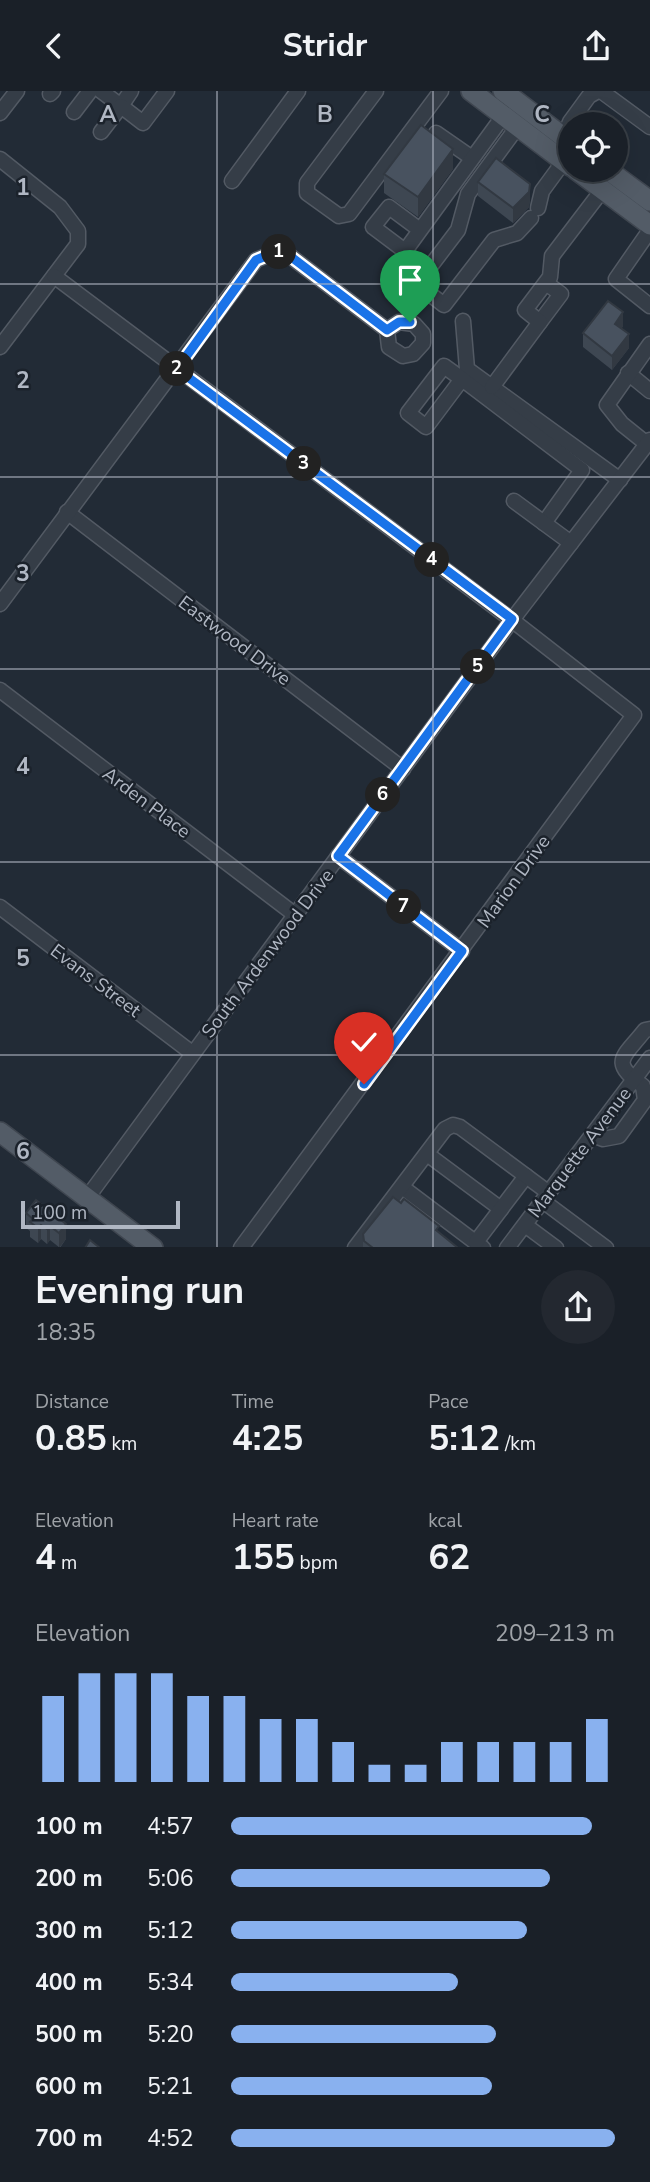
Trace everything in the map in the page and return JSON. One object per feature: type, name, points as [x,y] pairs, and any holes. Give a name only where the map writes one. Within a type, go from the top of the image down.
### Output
[{"type":"main road","points":[[471,91],[511,121],[558,141]]},
{"type":"main road","points":[[503,91],[558,136]]},
{"type":"main road","points":[[597,182],[603,190],[650,227]]},
{"type":"main road","points":[[624,182],[650,201]]},
{"type":"main road","points":[[0,1132],[152,1247]]},
{"type":"street","points":[[0,113],[17,91]]},
{"type":"street","points":[[75,112],[90,91]]},
{"type":"street","points":[[101,91],[143,123],[167,91]]},
{"type":"street","points":[[101,132],[131,91]]},
{"type":"street","points":[[232,181],[298,91]]},
{"type":"street","points":[[376,91],[307,183],[307,193],[339,216],[349,214],[441,91]]},
{"type":"street","points":[[577,112],[589,96],[598,92],[650,127]]},
{"type":"street","points":[[420,230],[472,158],[511,121]]},
{"type":"street","points":[[511,121],[468,194],[458,230],[417,285],[444,305],[494,240],[517,233],[534,213],[542,191],[558,165]]},
{"type":"street","points":[[436,133],[472,158]]},
{"type":"street","points":[[0,159],[60,207],[78,231],[78,244],[0,347]]},
{"type":"street","points":[[492,387],[540,322],[525,310],[550,277],[552,256],[603,190]]},
{"type":"street","points":[[650,227],[616,279],[650,306]]},
{"type":"street","points":[[0,604],[256,260],[278,251],[290,256],[387,330]]},
{"type":"street","points":[[54,276],[512,619]]},
{"type":"street","points":[[463,321],[467,369],[620,480]]},
{"type":"street","points":[[648,442],[608,410],[609,398],[650,344]]},
{"type":"street","points":[[628,373],[650,391]]},
{"type":"street","points":[[462,379],[582,470],[544,523]]},
{"type":"street","name":"South Ardenwood Drive","points":[[87,1198],[512,619],[648,442]]},
{"type":"street","points":[[514,501],[571,543]]},
{"type":"street","name":"Eastwood Drive","points":[[67,512],[403,769]]},
{"type":"street","name":"Marion Drive","points":[[242,1247],[634,715],[512,619]]},
{"type":"street","name":"Arden Place","points":[[0,690],[294,914]]},
{"type":"street","points":[[338,856],[462,951]]},
{"type":"street","name":"Evans Street","points":[[0,907],[192,1053]]},
{"type":"street","points":[[592,1135],[603,1139],[618,1136],[645,1100],[645,1092],[624,1072],[622,1059],[645,1030],[650,1029]]},
{"type":"street","name":"Marquette Avenue","points":[[509,1247],[650,1058]]},
{"type":"street","points":[[356,1247],[444,1129],[453,1125],[460,1126],[526,1176],[546,1197],[605,1247]]},
{"type":"street","points":[[427,1154],[501,1209]]},
{"type":"street","points":[[402,1187],[479,1245],[526,1176]]},
{"type":"street","points":[[525,1224],[555,1247]]},
{"type":"building","points":[[421,125],[453,149],[418,197],[384,174]]},
{"type":"building","points":[[496,158],[530,184],[529,192],[513,208],[478,182]]},
{"type":"building","points":[[608,301],[623,312],[615,324],[629,334],[612,356],[583,333]]},
{"type":"building","points":[[393,1197],[401,1203],[404,1199],[439,1226],[436,1230],[457,1247],[372,1247],[364,1241],[363,1234]]},
{"type":"building","points":[[36,1200],[66,1224],[59,1233],[50,1226],[47,1229],[41,1225],[38,1228],[30,1222],[33,1219],[26,1213]]},
{"type":"building","points":[[90,1240],[99,1247],[86,1247]]},
{"type":"route","points":[[364,1084],[462,951],[338,856],[512,619],[177,369],[256,260],[278,251],[290,256],[387,330],[399,322],[410,322]]}]
